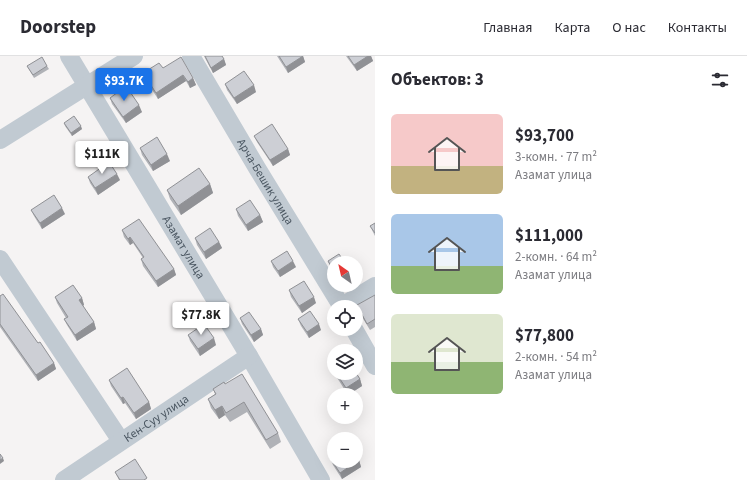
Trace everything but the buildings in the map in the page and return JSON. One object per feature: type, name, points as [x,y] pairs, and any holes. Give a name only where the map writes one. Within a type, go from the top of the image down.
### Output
[{"type":"street","name":"Азамат улица","points":[[69,56],[249,356],[321,480]]},
{"type":"street","points":[[0,140],[134,56]]},
{"type":"street","name":"Арча-Бешик улица","points":[[191,56],[338,300]]},
{"type":"street","points":[[0,259],[121,441]]},
{"type":"street","points":[[353,300],[375,286]]},
{"type":"street","points":[[358,336],[375,366]]},
{"type":"street","name":"Кен-Суу улица","points":[[64,480],[249,356]]}]
